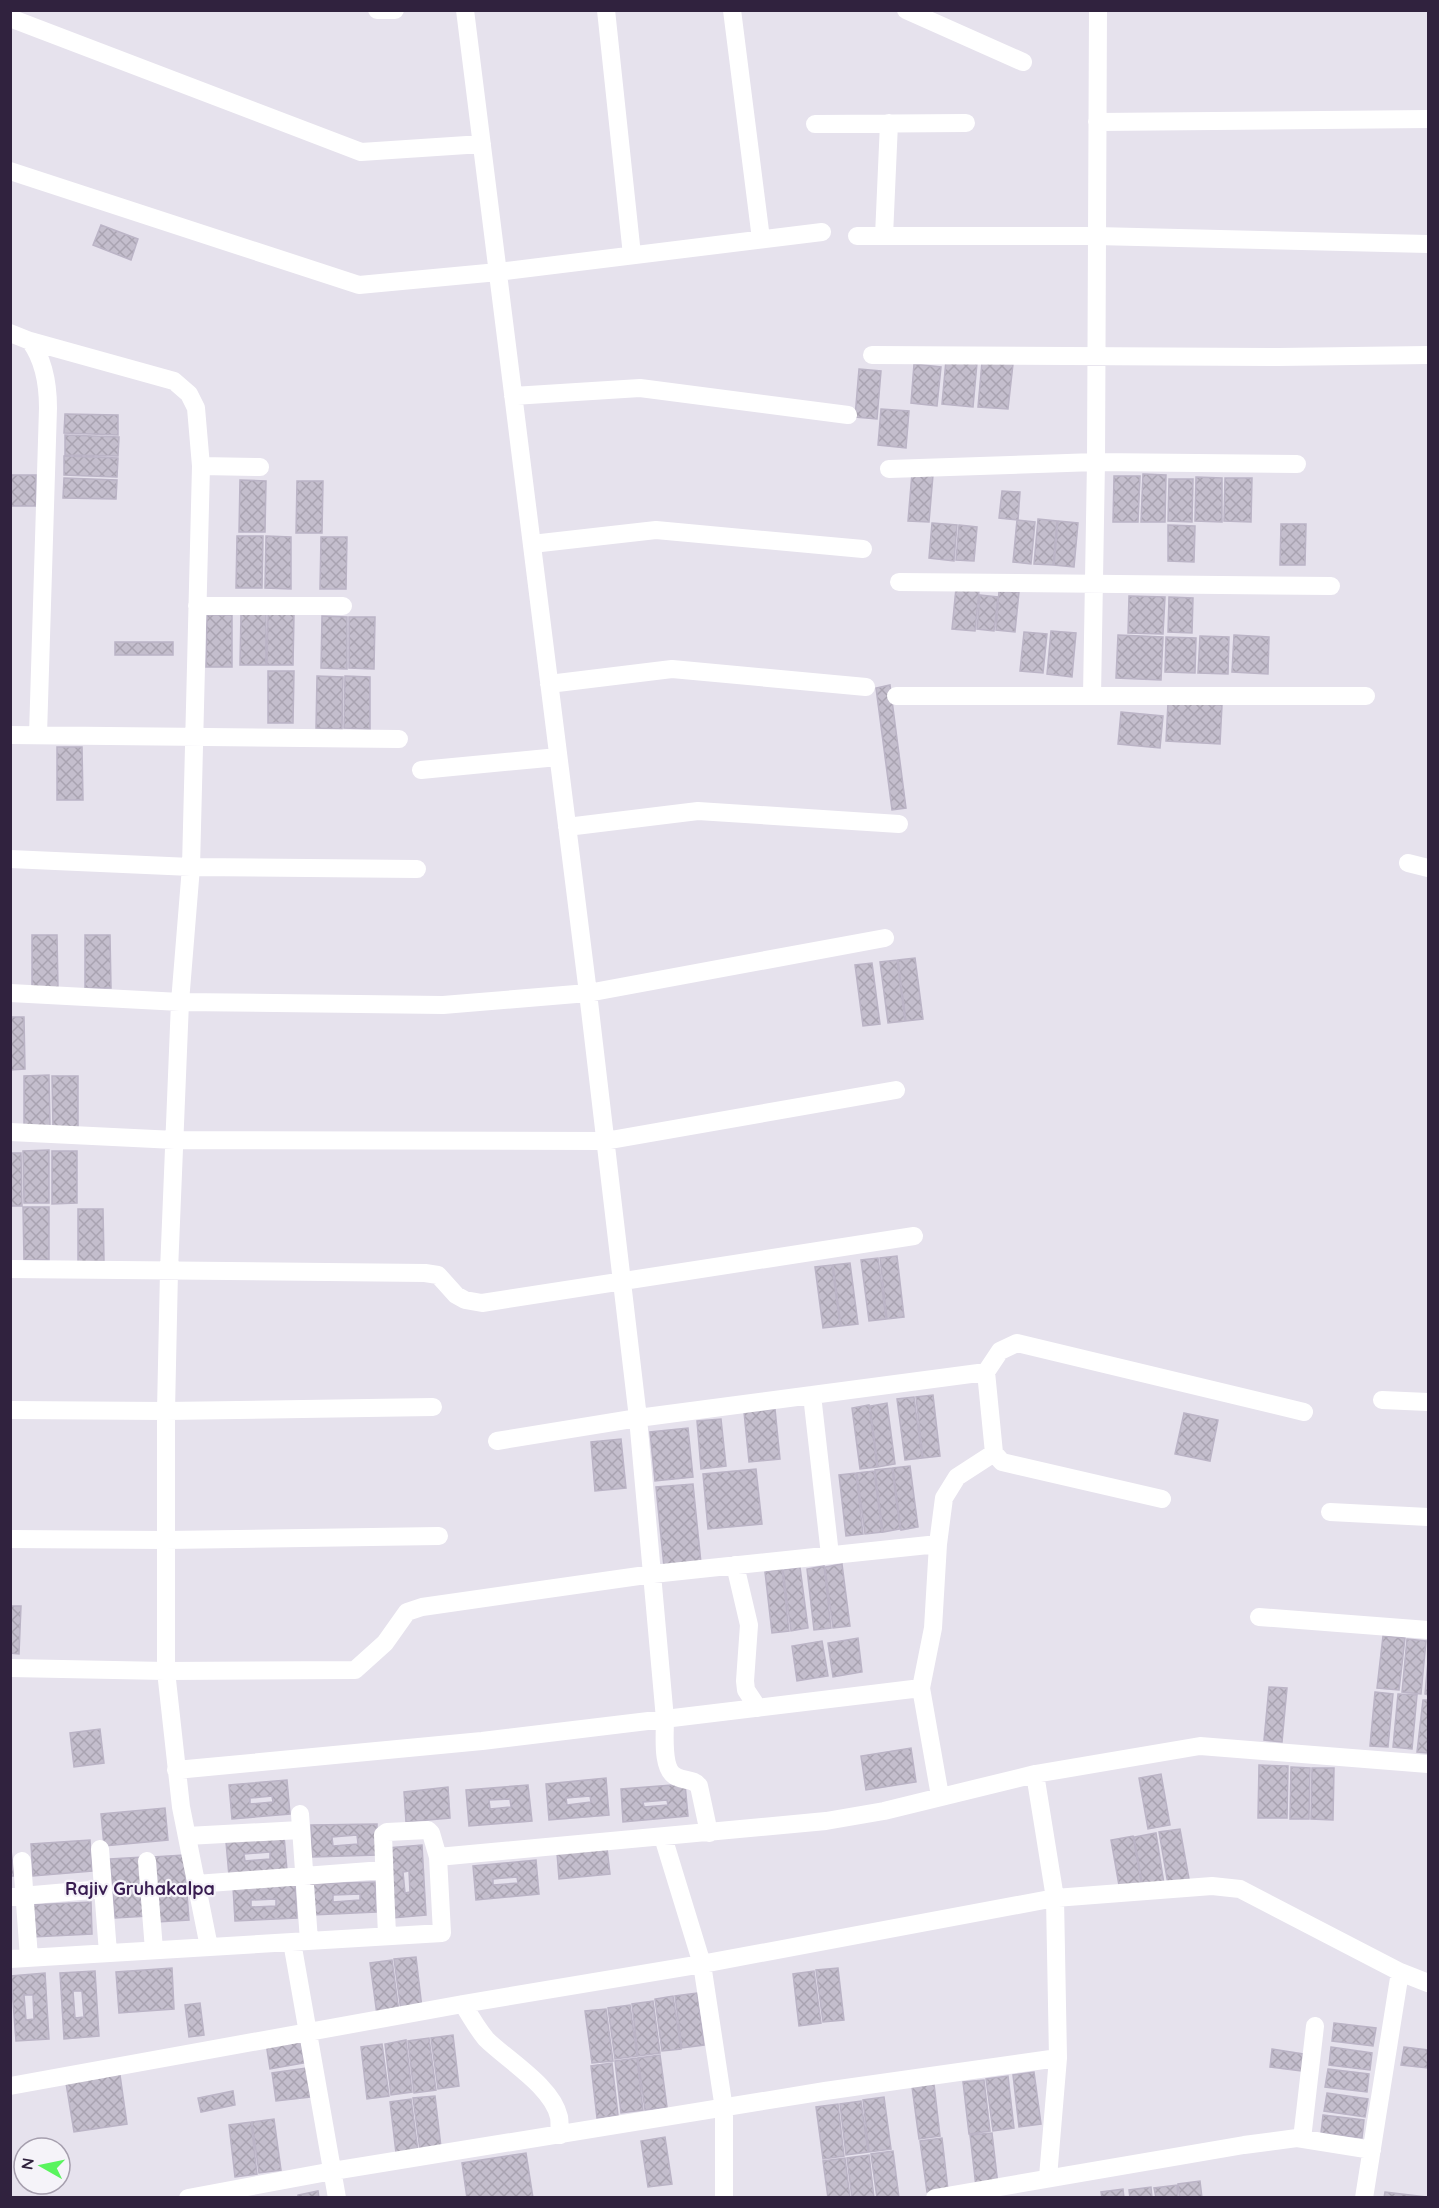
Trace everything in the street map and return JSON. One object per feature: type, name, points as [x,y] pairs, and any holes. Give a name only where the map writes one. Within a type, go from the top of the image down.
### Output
[{"type":"street","points":[[377,10],[395,10]]},
{"type":"street","points":[[465,10],[588,993],[638,1418],[665,1719],[665,1751],[668,1770],[674,1776],[696,1782],[699,1786],[709,1833]]},
{"type":"street","points":[[606,10],[632,255]]},
{"type":"street","points":[[732,10],[761,239]]},
{"type":"street","points":[[906,10],[1023,62]]},
{"type":"street","points":[[1092,696],[1096,462],[1098,10]]},
{"type":"street","points":[[10,18],[362,152],[482,144]]},
{"type":"street","points":[[1097,122],[1428,119]]},
{"type":"street","points":[[884,236],[889,123]]},
{"type":"street","points":[[815,124],[966,123]]},
{"type":"street","points":[[10,171],[359,285],[498,272],[822,232]]},
{"type":"street","points":[[857,236],[1096,236],[1428,244]]},
{"type":"street","points":[[10,333],[30,341],[174,381],[189,394],[196,408],[201,466],[191,867],[180,1002],[169,1271],[166,1411],[166,1671],[176,1770],[209,1947]]},
{"type":"street","points":[[30,341],[40,354],[48,393],[38,735]]},
{"type":"street","points":[[872,355],[1095,357],[1428,355]]},
{"type":"street","points":[[513,396],[640,388],[848,415]]},
{"type":"street","points":[[889,469],[1096,462],[1297,464]]},
{"type":"street","points":[[201,466],[260,467]]},
{"type":"street","points":[[532,544],[656,530],[863,549]]},
{"type":"street","points":[[898,582],[1331,586]]},
{"type":"street","points":[[197,606],[343,606]]},
{"type":"street","points":[[549,684],[672,669],[866,687]]},
{"type":"street","points":[[896,696],[1366,696]]},
{"type":"street","points":[[10,735],[399,739]]},
{"type":"street","points":[[421,770],[558,757]]},
{"type":"street","points":[[567,827],[698,811],[899,824]]},
{"type":"street","points":[[10,859],[191,867],[417,869]]},
{"type":"street","points":[[1408,863],[1428,868]]},
{"type":"street","points":[[10,993],[180,1002],[443,1005],[588,993],[885,938]]},
{"type":"street","points":[[10,1132],[175,1140],[605,1141],[896,1090]]},
{"type":"street","points":[[10,1269],[425,1273],[438,1275],[456,1295],[465,1300],[483,1303],[914,1236]]},
{"type":"street","points":[[1162,1499],[1002,1462],[994,1453],[986,1372],[1000,1350],[1017,1343],[1304,1412]]},
{"type":"street","points":[[497,1441],[638,1418],[986,1372]]},
{"type":"street","points":[[812,1395],[830,1555]]},
{"type":"street","points":[[1382,1400],[1428,1402]]},
{"type":"street","points":[[10,1410],[166,1411],[433,1407]]},
{"type":"street","points":[[940,1796],[921,1688],[933,1628],[938,1544],[944,1498],[957,1477],[994,1453]]},
{"type":"street","points":[[1330,1512],[1428,1517]]},
{"type":"street","points":[[10,1539],[166,1540],[439,1536]]},
{"type":"street","points":[[10,1668],[166,1671],[355,1670],[385,1643],[407,1612],[422,1607],[653,1574],[938,1544]]},
{"type":"street","points":[[735,1565],[749,1625],[746,1690],[758,1708]]},
{"type":"street","points":[[1259,1617],[1428,1630]]},
{"type":"street","points":[[176,1770],[482,1741],[921,1688]]},
{"type":"street","points":[[438,1857],[826,1821],[884,1811],[1035,1774],[1200,1746],[1428,1764]]},
{"type":"street","points":[[1035,1774],[1054,1898],[1058,2058],[1048,2177]]},
{"type":"street","points":[[187,1836],[300,1822],[304,1876],[301,1941],[308,2032],[338,2198]]},
{"type":"street","points":[[10,1959],[442,1933],[438,1857],[428,1830],[387,1832],[383,1835],[387,1936]]},
{"type":"street","points":[[663,1837],[702,1964],[724,2109],[724,2198]]},
{"type":"street","points":[[100,1849],[108,1953]]},
{"type":"street","points":[[22,1861],[17,1896],[29,1958]]},
{"type":"street","points":[[147,1861],[154,1950]]},
{"type":"street","points":[[196,1884],[383,1870]]},
{"type":"street","points":[[10,2086],[463,2004],[702,1964],[1054,1898],[1212,1886],[1240,1889],[1400,1972],[1428,1983]]},
{"type":"street","points":[[17,1896],[103,1889]]},
{"type":"street","points":[[1364,2198],[1400,1972]]},
{"type":"street","points":[[463,2004],[487,2039],[537,2082],[549,2098],[559,2115],[560,2135]]},
{"type":"street","points":[[1302,2139],[1315,2026]]},
{"type":"street","points":[[188,2198],[333,2171],[825,2091],[1058,2058]]},
{"type":"street","points":[[941,2197],[1244,2145],[1302,2139],[1372,2150]]},
{"type":"building","points":[[101,225],[138,239],[131,260],[93,245]]},
{"type":"building","points":[[946,360],[977,363],[973,407],[942,404]]},
{"type":"building","points":[[982,362],[1013,364],[1008,409],[978,407]]},
{"type":"building","points":[[914,364],[941,367],[937,406],[911,403]]},
{"type":"building","points":[[859,369],[881,371],[877,419],[855,417]]},
{"type":"building","points":[[881,409],[909,411],[906,448],[878,445]]},
{"type":"building","points":[[65,414],[118,415],[118,435],[64,433]]},
{"type":"building","points":[[65,435],[119,437],[118,456],[65,455]]},
{"type":"building","points":[[64,456],[118,458],[117,477],[64,475]]},
{"type":"building","points":[[912,473],[933,475],[929,522],[908,521]]},
{"type":"building","points":[[1143,474],[1166,475],[1165,522],[1141,522]]},
{"type":"building","points":[[10,475],[36,475],[36,506],[10,506]]},
{"type":"building","points":[[1114,476],[1140,476],[1138,522],[1113,522]]},
{"type":"building","points":[[1196,477],[1222,478],[1222,522],[1195,521]]},
{"type":"building","points":[[64,478],[117,480],[116,499],[63,498]]},
{"type":"building","points":[[1225,478],[1252,478],[1251,522],[1224,521]]},
{"type":"building","points":[[1169,479],[1193,479],[1192,522],[1168,521]]},
{"type":"building","points":[[240,480],[266,481],[265,532],[239,532]]},
{"type":"building","points":[[297,481],[323,481],[322,533],[296,533]]},
{"type":"building","points":[[1002,491],[1020,492],[1018,520],[999,518]]},
{"type":"building","points":[[1038,519],[1057,521],[1053,565],[1034,564]]},
{"type":"building","points":[[1017,520],[1035,522],[1031,564],[1013,562]]},
{"type":"building","points":[[1058,521],[1078,523],[1074,567],[1054,565]]},
{"type":"building","points":[[932,523],[957,525],[954,561],[929,558]]},
{"type":"building","points":[[1281,524],[1306,524],[1305,565],[1280,565]]},
{"type":"building","points":[[959,525],[977,527],[974,561],[956,560]]},
{"type":"building","points":[[1168,525],[1195,526],[1194,562],[1168,561]]},
{"type":"building","points":[[237,536],[263,536],[262,588],[236,588]]},
{"type":"building","points":[[266,536],[291,537],[291,589],[265,588]]},
{"type":"building","points":[[321,537],[347,537],[346,589],[320,589]]},
{"type":"building","points":[[956,588],[979,591],[975,631],[952,629]]},
{"type":"building","points":[[999,591],[1019,592],[1015,632],[996,630]]},
{"type":"building","points":[[980,595],[998,597],[994,631],[977,629]]},
{"type":"building","points":[[1129,596],[1165,597],[1163,634],[1128,633]]},
{"type":"building","points":[[1169,597],[1193,598],[1192,633],[1168,632]]},
{"type":"building","points":[[241,613],[266,613],[266,665],[240,665]]},
{"type":"building","points":[[268,613],[294,614],[293,665],[267,665]]},
{"type":"building","points":[[207,615],[232,615],[232,667],[206,667]]},
{"type":"building","points":[[322,616],[347,617],[347,669],[321,668]]},
{"type":"building","points":[[349,617],[375,617],[374,669],[349,668]]},
{"type":"building","points":[[1051,631],[1076,633],[1072,677],[1047,674]]},
{"type":"building","points":[[1024,632],[1047,634],[1043,673],[1020,671]]},
{"type":"building","points":[[1118,635],[1163,637],[1161,680],[1116,678]]},
{"type":"building","points":[[1234,635],[1269,637],[1268,674],[1232,672]]},
{"type":"building","points":[[1200,636],[1229,637],[1228,674],[1198,673]]},
{"type":"building","points":[[1166,637],[1196,638],[1195,673],[1165,672]]},
{"type":"building","points":[[115,642],[173,642],[173,655],[115,655]]},
{"type":"building","points":[[268,671],[294,671],[293,723],[268,723]]},
{"type":"building","points":[[317,676],[343,677],[342,729],[316,728]]},
{"type":"building","points":[[345,676],[370,677],[370,729],[344,728]]},
{"type":"building","points":[[890,685],[906,808],[892,810],[876,688]]},
{"type":"building","points":[[1168,703],[1222,705],[1220,744],[1166,741]]},
{"type":"building","points":[[1121,712],[1163,716],[1160,748],[1118,744]]},
{"type":"building","points":[[57,747],[82,747],[83,800],[57,800]]},
{"type":"building","points":[[32,935],[57,935],[58,988],[32,988]]},
{"type":"building","points":[[85,935],[110,935],[111,988],[85,988]]},
{"type":"building","points":[[915,958],[923,1019],[906,1021],[898,960]]},
{"type":"building","points":[[897,960],[905,1021],[888,1023],[880,962]]},
{"type":"building","points":[[872,963],[880,1024],[863,1026],[855,965]]},
{"type":"building","points":[[10,1017],[24,1017],[25,1069],[10,1070]]},
{"type":"building","points":[[49,1075],[50,1128],[24,1129],[24,1076]]},
{"type":"building","points":[[52,1076],[78,1076],[78,1129],[53,1129]]},
{"type":"building","points":[[49,1150],[49,1203],[24,1203],[23,1151]]},
{"type":"building","points":[[52,1151],[77,1151],[77,1203],[52,1204]]},
{"type":"building","points":[[10,1153],[21,1153],[22,1206],[10,1206]]},
{"type":"building","points":[[23,1207],[49,1207],[49,1260],[24,1260]]},
{"type":"building","points":[[78,1209],[103,1209],[104,1261],[78,1262]]},
{"type":"building","points":[[897,1256],[904,1317],[887,1319],[880,1258]]},
{"type":"building","points":[[878,1258],[886,1319],[869,1321],[861,1260]]},
{"type":"building","points":[[850,1263],[858,1324],[841,1326],[833,1265]]},
{"type":"building","points":[[832,1265],[840,1326],[823,1328],[815,1267]]},
{"type":"building","points":[[933,1395],[940,1456],[923,1458],[916,1397]]},
{"type":"building","points":[[914,1397],[922,1458],[905,1460],[897,1399]]},
{"type":"building","points":[[887,1403],[895,1464],[878,1467],[870,1406]]},
{"type":"building","points":[[869,1405],[877,1467],[860,1469],[852,1408]]},
{"type":"building","points":[[775,1409],[780,1459],[749,1462],[744,1412]]},
{"type":"building","points":[[1184,1413],[1218,1420],[1210,1461],[1175,1454]]},
{"type":"building","points":[[721,1419],[726,1466],[701,1469],[697,1421]]},
{"type":"building","points":[[688,1428],[693,1477],[655,1481],[650,1432]]},
{"type":"building","points":[[621,1439],[626,1488],[595,1491],[591,1442]]},
{"type":"building","points":[[910,1466],[918,1527],[901,1530],[893,1468]]},
{"type":"building","points":[[892,1468],[900,1529],[883,1532],[875,1470]]},
{"type":"building","points":[[756,1469],[762,1524],[708,1529],[703,1474]]},
{"type":"building","points":[[874,1471],[882,1532],[865,1534],[857,1473]]},
{"type":"building","points":[[856,1473],[863,1534],[846,1536],[839,1475]]},
{"type":"building","points":[[693,1484],[701,1563],[664,1567],[656,1487]]},
{"type":"building","points":[[842,1564],[850,1626],[833,1628],[825,1567]]},
{"type":"building","points":[[824,1566],[831,1628],[814,1630],[807,1569]]},
{"type":"building","points":[[800,1567],[808,1628],[791,1631],[783,1570]]},
{"type":"building","points":[[782,1569],[789,1631],[772,1633],[765,1572]]},
{"type":"building","points":[[10,1606],[21,1606],[19,1654],[10,1653]]},
{"type":"building","points":[[1383,1636],[1405,1638],[1399,1690],[1377,1688]]},
{"type":"building","points":[[858,1638],[862,1672],[833,1677],[828,1643]]},
{"type":"building","points":[[1407,1639],[1426,1641],[1421,1694],[1402,1692]]},
{"type":"building","points":[[822,1641],[828,1676],[797,1681],[792,1646]]},
{"type":"building","points":[[1428,1661],[1428,1695],[1425,1694]]},
{"type":"building","points":[[1269,1687],[1287,1688],[1282,1742],[1264,1740]]},
{"type":"building","points":[[1375,1692],[1393,1694],[1388,1747],[1370,1746]]},
{"type":"building","points":[[1398,1694],[1417,1695],[1412,1749],[1393,1747]]},
{"type":"building","points":[[1423,1700],[1428,1700],[1428,1753],[1417,1752]]},
{"type":"building","points":[[100,1729],[104,1763],[74,1767],[70,1733]]},
{"type":"building","points":[[911,1748],[916,1782],[866,1790],[861,1756]]},
{"type":"building","points":[[1259,1765],[1288,1766],[1287,1818],[1258,1818]]},
{"type":"building","points":[[1291,1767],[1310,1768],[1309,1819],[1290,1819]]},
{"type":"building","points":[[1312,1768],[1334,1768],[1333,1820],[1311,1819]]},
{"type":"building","points":[[1161,1774],[1170,1825],[1148,1829],[1139,1778]]},
{"type":"building","points":[[606,1778],[609,1815],[549,1820],[546,1784]],"holes":[[[590,1796],[591,1802],[567,1805],[566,1798]]]},
{"type":"building","points":[[287,1780],[290,1814],[232,1819],[229,1785]],"holes":[[[272,1796],[273,1802],[250,1804],[250,1798]]]},
{"type":"building","points":[[685,1784],[688,1816],[623,1822],[621,1789]],"holes":[[[667,1800],[668,1805],[644,1807],[643,1802]]]},
{"type":"building","points":[[528,1785],[532,1821],[469,1826],[466,1790]],"holes":[[[510,1799],[511,1807],[490,1809],[489,1800]]]},
{"type":"building","points":[[448,1787],[450,1818],[406,1822],[404,1792]]},
{"type":"building","points":[[165,1808],[168,1840],[104,1846],[101,1814]]},
{"type":"building","points":[[377,1824],[377,1855],[312,1857],[311,1825]],"holes":[[[357,1835],[358,1844],[333,1846],[332,1837]]]},
{"type":"building","points":[[1180,1829],[1189,1879],[1168,1884],[1159,1832]]},
{"type":"building","points":[[1156,1833],[1164,1884],[1143,1888],[1134,1837]]},
{"type":"building","points":[[284,1836],[287,1870],[229,1876],[226,1842]],"holes":[[[270,1852],[270,1859],[245,1861],[244,1854]]]},
{"type":"building","points":[[1133,1836],[1142,1887],[1120,1891],[1111,1840]]},
{"type":"building","points":[[90,1840],[92,1871],[33,1876],[31,1844]]},
{"type":"building","points":[[10,1841],[14,1876],[10,1876]]},
{"type":"building","points":[[422,1845],[426,1915],[392,1918],[387,1848]],"holes":[[[409,1871],[410,1892],[405,1893],[403,1872]]]},
{"type":"building","points":[[607,1848],[610,1874],[559,1879],[557,1853]]},
{"type":"building","points":[[184,1855],[189,1920],[157,1922],[153,1857]]},
{"type":"building","points":[[143,1857],[148,1916],[115,1918],[110,1859]]},
{"type":"building","points":[[536,1860],[539,1894],[476,1900],[473,1866]],"holes":[[[517,1877],[518,1883],[493,1885],[493,1879]]]},
{"type":"building","points":[[375,1882],[376,1912],[312,1915],[311,1884]],"holes":[[[360,1894],[360,1900],[333,1902],[333,1895]]]},
{"type":"building","points":[[295,1884],[297,1918],[235,1921],[233,1887]],"holes":[[[276,1899],[276,1906],[251,1907],[251,1900]]]},
{"type":"building","points":[[91,1902],[92,1934],[32,1937],[31,1905]]},
{"type":"building","points":[[416,1957],[422,2008],[401,2011],[394,1959]]},
{"type":"building","points":[[392,1960],[399,2012],[377,2015],[370,1963]]},
{"type":"building","points":[[172,1968],[174,2009],[119,2013],[116,1972]]},
{"type":"building","points":[[838,1968],[844,2020],[823,2022],[816,1970]]},
{"type":"building","points":[[95,1971],[99,2036],[64,2039],[60,1973]],"holes":[[[73,1991],[82,1991],[84,2017],[75,2018]]]},
{"type":"building","points":[[814,1971],[821,2023],[799,2026],[793,1974]]},
{"type":"building","points":[[45,1973],[49,2039],[16,2041],[11,1976]],"holes":[[[24,1995],[33,1995],[34,2019],[26,2020]]]},
{"type":"building","points":[[697,1993],[704,2045],[682,2048],[675,1996]]},
{"type":"building","points":[[673,1996],[681,2049],[662,2051],[655,1999]]},
{"type":"building","points":[[653,2001],[660,2053],[638,2056],[632,2004]]},
{"type":"building","points":[[200,2003],[204,2035],[189,2037],[185,2005]]},
{"type":"building","points":[[630,2005],[637,2056],[615,2059],[608,2008]]},
{"type":"building","points":[[606,2009],[613,2061],[592,2063],[585,2011]]},
{"type":"building","points":[[1334,2023],[1376,2028],[1373,2046],[1332,2041]]},
{"type":"building","points":[[453,2035],[459,2086],[438,2089],[431,2038]]},
{"type":"building","points":[[300,2037],[304,2063],[270,2069],[266,2043]]},
{"type":"building","points":[[429,2038],[436,2090],[414,2093],[408,2041]]},
{"type":"building","points":[[406,2040],[412,2092],[391,2095],[385,2044]]},
{"type":"building","points":[[382,2044],[389,2096],[367,2099],[361,2047]]},
{"type":"building","points":[[1331,2047],[1372,2053],[1370,2070],[1329,2065]]},
{"type":"building","points":[[1404,2047],[1428,2050],[1428,2068],[1401,2065]]},
{"type":"building","points":[[1272,2049],[1303,2054],[1301,2071],[1270,2067]]},
{"type":"building","points":[[660,2055],[667,2107],[645,2110],[638,2058]]},
{"type":"building","points":[[637,2058],[643,2110],[621,2113],[615,2061]]},
{"type":"building","points":[[612,2063],[618,2115],[597,2118],[591,2066]]},
{"type":"building","points":[[119,2068],[127,2124],[74,2132],[65,2077]]},
{"type":"building","points":[[306,2068],[310,2097],[276,2101],[272,2073]]},
{"type":"building","points":[[1328,2069],[1369,2074],[1367,2092],[1325,2087]]},
{"type":"building","points":[[1034,2072],[1041,2124],[1019,2127],[1013,2075]]},
{"type":"building","points":[[1008,2076],[1014,2128],[993,2131],[986,2079]]},
{"type":"building","points":[[984,2080],[990,2131],[969,2134],[963,2082]]},
{"type":"building","points":[[934,2084],[940,2136],[919,2139],[912,2087]]},
{"type":"building","points":[[233,2091],[235,2105],[201,2112],[198,2098]]},
{"type":"building","points":[[1327,2093],[1368,2099],[1365,2117],[1324,2111]]},
{"type":"building","points":[[435,2096],[441,2147],[420,2150],[413,2098]]},
{"type":"building","points":[[884,2097],[891,2149],[869,2152],[863,2100]]},
{"type":"building","points":[[411,2099],[418,2151],[396,2153],[390,2102]]},
{"type":"building","points":[[861,2101],[868,2152],[846,2155],[840,2104]]},
{"type":"building","points":[[838,2104],[844,2156],[823,2159],[816,2107]]},
{"type":"building","points":[[1323,2115],[1364,2120],[1362,2138],[1321,2133]]},
{"type":"building","points":[[274,2119],[281,2170],[259,2173],[252,2122]]},
{"type":"building","points":[[251,2122],[257,2174],[235,2177],[229,2125]]},
{"type":"building","points":[[992,2133],[998,2185],[976,2187],[970,2135]]},
{"type":"building","points":[[665,2137],[672,2184],[648,2187],[641,2141]]},
{"type":"building","points":[[942,2138],[948,2190],[927,2192],[920,2141]]},
{"type":"building","points":[[893,2151],[899,2198],[877,2198],[871,2154]]},
{"type":"building","points":[[526,2153],[533,2198],[467,2198],[462,2163]]},
{"type":"building","points":[[869,2155],[874,2198],[852,2198],[847,2158]]},
{"type":"building","points":[[845,2158],[850,2198],[828,2198],[823,2161]]},
{"type":"building","points":[[1200,2181],[1202,2198],[1180,2198],[1178,2184]]},
{"type":"building","points":[[1177,2185],[1178,2198],[1156,2198],[1154,2188]]},
{"type":"building","points":[[1151,2187],[1152,2198],[1130,2198],[1129,2190]]},
{"type":"building","points":[[1123,2189],[1124,2198],[1102,2198],[1101,2192]]},
{"type":"building","points":[[318,2191],[319,2198],[298,2198],[298,2195]]},
{"type":"building","points":[[1385,2192],[1426,2197],[1426,2198],[1384,2198]]},
{"type":"district","name":"Rajiv Gruhakalpa","points":[[140,1889]]}]
